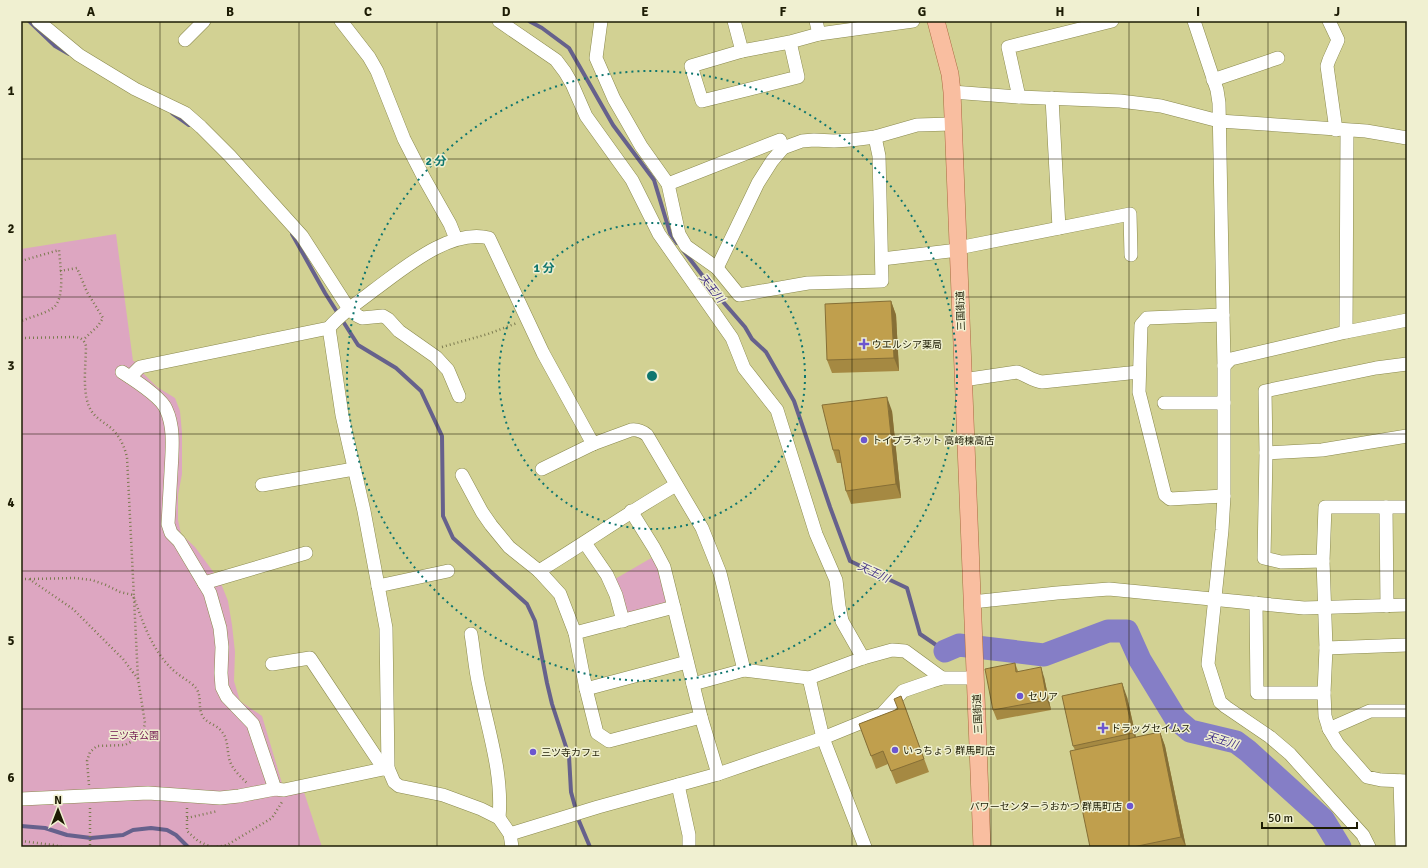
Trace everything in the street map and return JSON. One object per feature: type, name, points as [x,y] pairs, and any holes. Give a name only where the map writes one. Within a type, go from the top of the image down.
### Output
[{"type":"main road","name":"三国街道","points":[[936,21],[950,74],[952,92],[952,124],[982,847]]},
{"type":"street","points":[[38,21],[79,55],[135,89],[185,113],[201,127],[230,156],[302,236],[349,309],[362,318],[383,316],[388,319],[399,331],[428,350],[448,370],[459,396]]},
{"type":"street","points":[[185,40],[204,21]]},
{"type":"street","points":[[341,21],[369,57],[377,71],[404,139],[450,224],[456,240]]},
{"type":"street","points":[[499,21],[556,60],[565,72],[586,116],[632,180],[659,234],[732,338],[744,368],[777,410],[816,534],[836,580],[842,620],[863,658]]},
{"type":"street","points":[[601,21],[596,58],[614,100],[624,118],[641,146],[668,184],[679,234],[686,246],[717,268],[739,295],[808,283],[882,281],[879,156],[874,137]]},
{"type":"street","points":[[734,21],[742,51]]},
{"type":"street","points":[[790,42],[798,78],[702,101],[691,66],[742,51],[790,42],[818,27],[913,21]]},
{"type":"street","points":[[1019,97],[1008,47],[1112,21]]},
{"type":"street","points":[[1194,21],[1219,103],[1224,366],[1224,496],[1222,530],[1208,664],[1220,702],[1270,737],[1290,754],[1363,835],[1368,847]]},
{"type":"street","points":[[1329,21],[1338,40],[1327,66],[1342,130],[1346,332]]},
{"type":"street","points":[[1213,80],[1278,58]]},
{"type":"street","points":[[952,92],[1019,97],[1120,101],[1161,106],[1219,121],[1366,132],[1407,138]]},
{"type":"street","points":[[1052,98],[1060,228]]},
{"type":"street","points":[[717,268],[758,182],[783,148],[802,141],[851,140],[874,137],[917,125],[952,124]]},
{"type":"street","points":[[668,184],[780,140],[783,148]]},
{"type":"street","points":[[882,259],[958,249],[1130,214],[1131,255]]},
{"type":"street","points":[[280,789],[253,724],[227,697],[222,687],[222,647],[220,628],[210,593],[179,541],[170,533],[168,524],[172,429],[166,408],[161,402],[126,375],[140,367],[329,328],[349,309],[412,261],[440,246],[456,240],[481,236],[488,238],[543,353],[593,444]]},
{"type":"street","points":[[1223,315],[1147,318],[1141,325],[1139,392],[1165,495],[1170,499],[1224,496]]},
{"type":"street","points":[[1224,366],[1231,359],[1346,332],[1407,320]]},
{"type":"street","points":[[329,328],[342,415],[386,628],[386,768]]},
{"type":"street","points":[[1323,561],[1281,562],[1264,558],[1266,453],[1265,391],[1376,368],[1407,364]]},
{"type":"street","points":[[963,380],[1017,372],[1024,374],[1035,381],[1042,382],[1139,372]]},
{"type":"street","points":[[1164,403],[1224,403]]},
{"type":"street","points":[[542,469],[593,444],[631,430],[643,431],[651,440],[702,528],[715,558],[744,670]]},
{"type":"street","points":[[1266,453],[1322,450],[1407,436]]},
{"type":"street","points":[[262,485],[354,469]]},
{"type":"street","points":[[462,475],[482,512],[509,547],[539,570],[560,594],[575,633],[586,689],[597,733],[609,741],[701,717]]},
{"type":"street","points":[[539,570],[585,543],[630,511],[676,484]]},
{"type":"street","points":[[1402,847],[1404,781],[1381,780],[1367,777],[1338,744],[1329,729],[1325,716],[1324,693],[1326,648],[1323,561],[1325,507],[1407,507]]},
{"type":"street","points":[[1386,507],[1387,606]]},
{"type":"street","points":[[630,511],[664,567],[701,717],[718,774]]},
{"type":"street","points":[[585,543],[607,575],[616,595],[624,620]]},
{"type":"street","points":[[204,583],[306,553]]},
{"type":"street","points":[[378,586],[448,571]]},
{"type":"street","points":[[972,602],[1110,589],[1304,608],[1407,605]]},
{"type":"street","points":[[1256,603],[1257,693],[1324,693]]},
{"type":"street","points":[[575,633],[674,607]]},
{"type":"street","points":[[471,634],[478,684],[497,766],[500,806],[499,818]]},
{"type":"street","points":[[1326,648],[1407,645]]},
{"type":"street","points":[[693,684],[744,670],[809,678],[863,658],[892,650],[905,651],[942,678]]},
{"type":"street","points":[[272,664],[310,658],[386,768],[394,782],[400,786],[443,795],[481,809],[499,818],[510,834],[512,847]]},
{"type":"street","points":[[586,689],[687,662]]},
{"type":"street","points":[[809,678],[823,738],[865,847]]},
{"type":"street","points":[[510,834],[598,807],[718,774],[823,738],[882,714],[903,691],[942,678],[975,678]]},
{"type":"street","points":[[1329,729],[1370,711],[1407,711]]},
{"type":"street","points":[[21,799],[90,804],[148,793],[220,798],[280,789],[386,768]]},
{"type":"street","points":[[678,785],[689,835],[689,847]]},
{"type":"path","points":[[21,261],[59,250],[61,291],[58,301],[54,307],[21,321]]},
{"type":"path","points":[[60,272],[77,268],[87,292],[96,309],[103,318],[98,326],[83,340]]},
{"type":"path","points":[[428,350],[488,334],[527,319]]},
{"type":"path","points":[[21,338],[76,337],[83,340],[86,346],[86,390],[88,404],[96,417],[117,434],[124,448],[126,457],[132,595],[138,679],[145,723],[142,736],[125,745],[97,746],[90,752],[88,761],[90,847]]},
{"type":"path","points":[[21,579],[75,578],[92,580],[120,592],[132,595]]},
{"type":"path","points":[[29,579],[73,609],[123,660],[138,679]]},
{"type":"path","points":[[132,595],[144,625],[161,658],[179,676],[195,687],[198,692],[200,712],[203,718],[222,731],[226,741],[229,759],[233,768],[256,793]]},
{"type":"path","points":[[217,847],[226,845],[272,818],[282,802],[280,789]]},
{"type":"path","points":[[187,804],[187,831],[198,841],[210,847]]},
{"type":"path","points":[[21,841],[62,847]]},
{"type":"green space","name":"三ツ寺公園","points":[[116,234],[133,361],[140,363],[143,373],[157,387],[175,398],[180,411],[182,433],[182,474],[178,495],[178,520],[181,534],[195,547],[220,581],[228,601],[232,625],[235,652],[234,681],[240,701],[262,716],[284,790],[303,789],[322,847],[21,847],[21,249]]},
{"type":"green space","points":[[653,557],[659,565],[667,599],[665,605],[630,614],[625,610],[615,579]]},
{"type":"building","name":"ウエルシア薬局","points":[[891,301],[894,358],[827,360],[825,304]]},
{"type":"building","name":"トイプラネット 高崎棟高店","points":[[887,397],[896,484],[846,491],[839,450],[833,450],[822,405]]},
{"type":"building","name":"セリア","points":[[1015,663],[1016,672],[1041,667],[1047,700],[993,710],[985,669]]},
{"type":"building","name":"ドラッグセイムス","points":[[1122,683],[1133,733],[1073,746],[1062,696]]},
{"type":"building","name":"いっちょう 群馬町店","points":[[901,696],[924,759],[891,771],[883,751],[871,756],[859,724],[898,709],[894,699]]},
{"type":"building","name":"パワーセンターうおかつ 群馬町店","points":[[1160,732],[1181,837],[1133,847],[1090,847],[1070,751]]},
{"type":"waterway","points":[[29,21],[55,46],[69,54]]},
{"type":"waterway","name":"天王川","points":[[529,21],[542,28],[569,48],[613,125],[654,180],[670,233],[677,243]]},
{"type":"waterway","points":[[172,113],[189,125]]},
{"type":"waterway","points":[[292,234],[325,293],[358,345],[396,368],[421,391],[442,436],[443,516],[453,538],[527,604],[535,621],[552,704],[569,756],[571,792],[579,821],[590,847]]},
{"type":"waterway","name":"天王川","points":[[683,250],[718,296],[745,327],[752,339],[766,352],[794,401],[850,561],[907,588],[920,634],[945,651]]},
{"type":"waterway","name":"天王川","points":[[945,651],[959,645],[1044,655],[1108,631],[1127,631],[1140,660],[1176,719],[1190,731],[1236,742],[1248,751],[1323,819],[1340,847]]},
{"type":"waterway","points":[[21,826],[45,828],[67,835],[91,838],[123,835],[133,830],[151,828],[167,830],[176,835],[188,847]]},
{"type":"place","name":"ウエルシア薬局","points":[[864,344]]},
{"type":"place","name":"トイプラネット 高崎棟高店","points":[[864,440]]},
{"type":"place","name":"セリア","points":[[1020,696]]},
{"type":"place","name":"ドラッグセイムス","points":[[1103,728]]},
{"type":"place","name":"いっちょう 群馬町店","points":[[895,750]]},
{"type":"place","name":"三ツ寺カフェ","points":[[533,752]]},
{"type":"place","name":"パワーセンターうおかつ 群馬町店","points":[[1130,806]]}]
